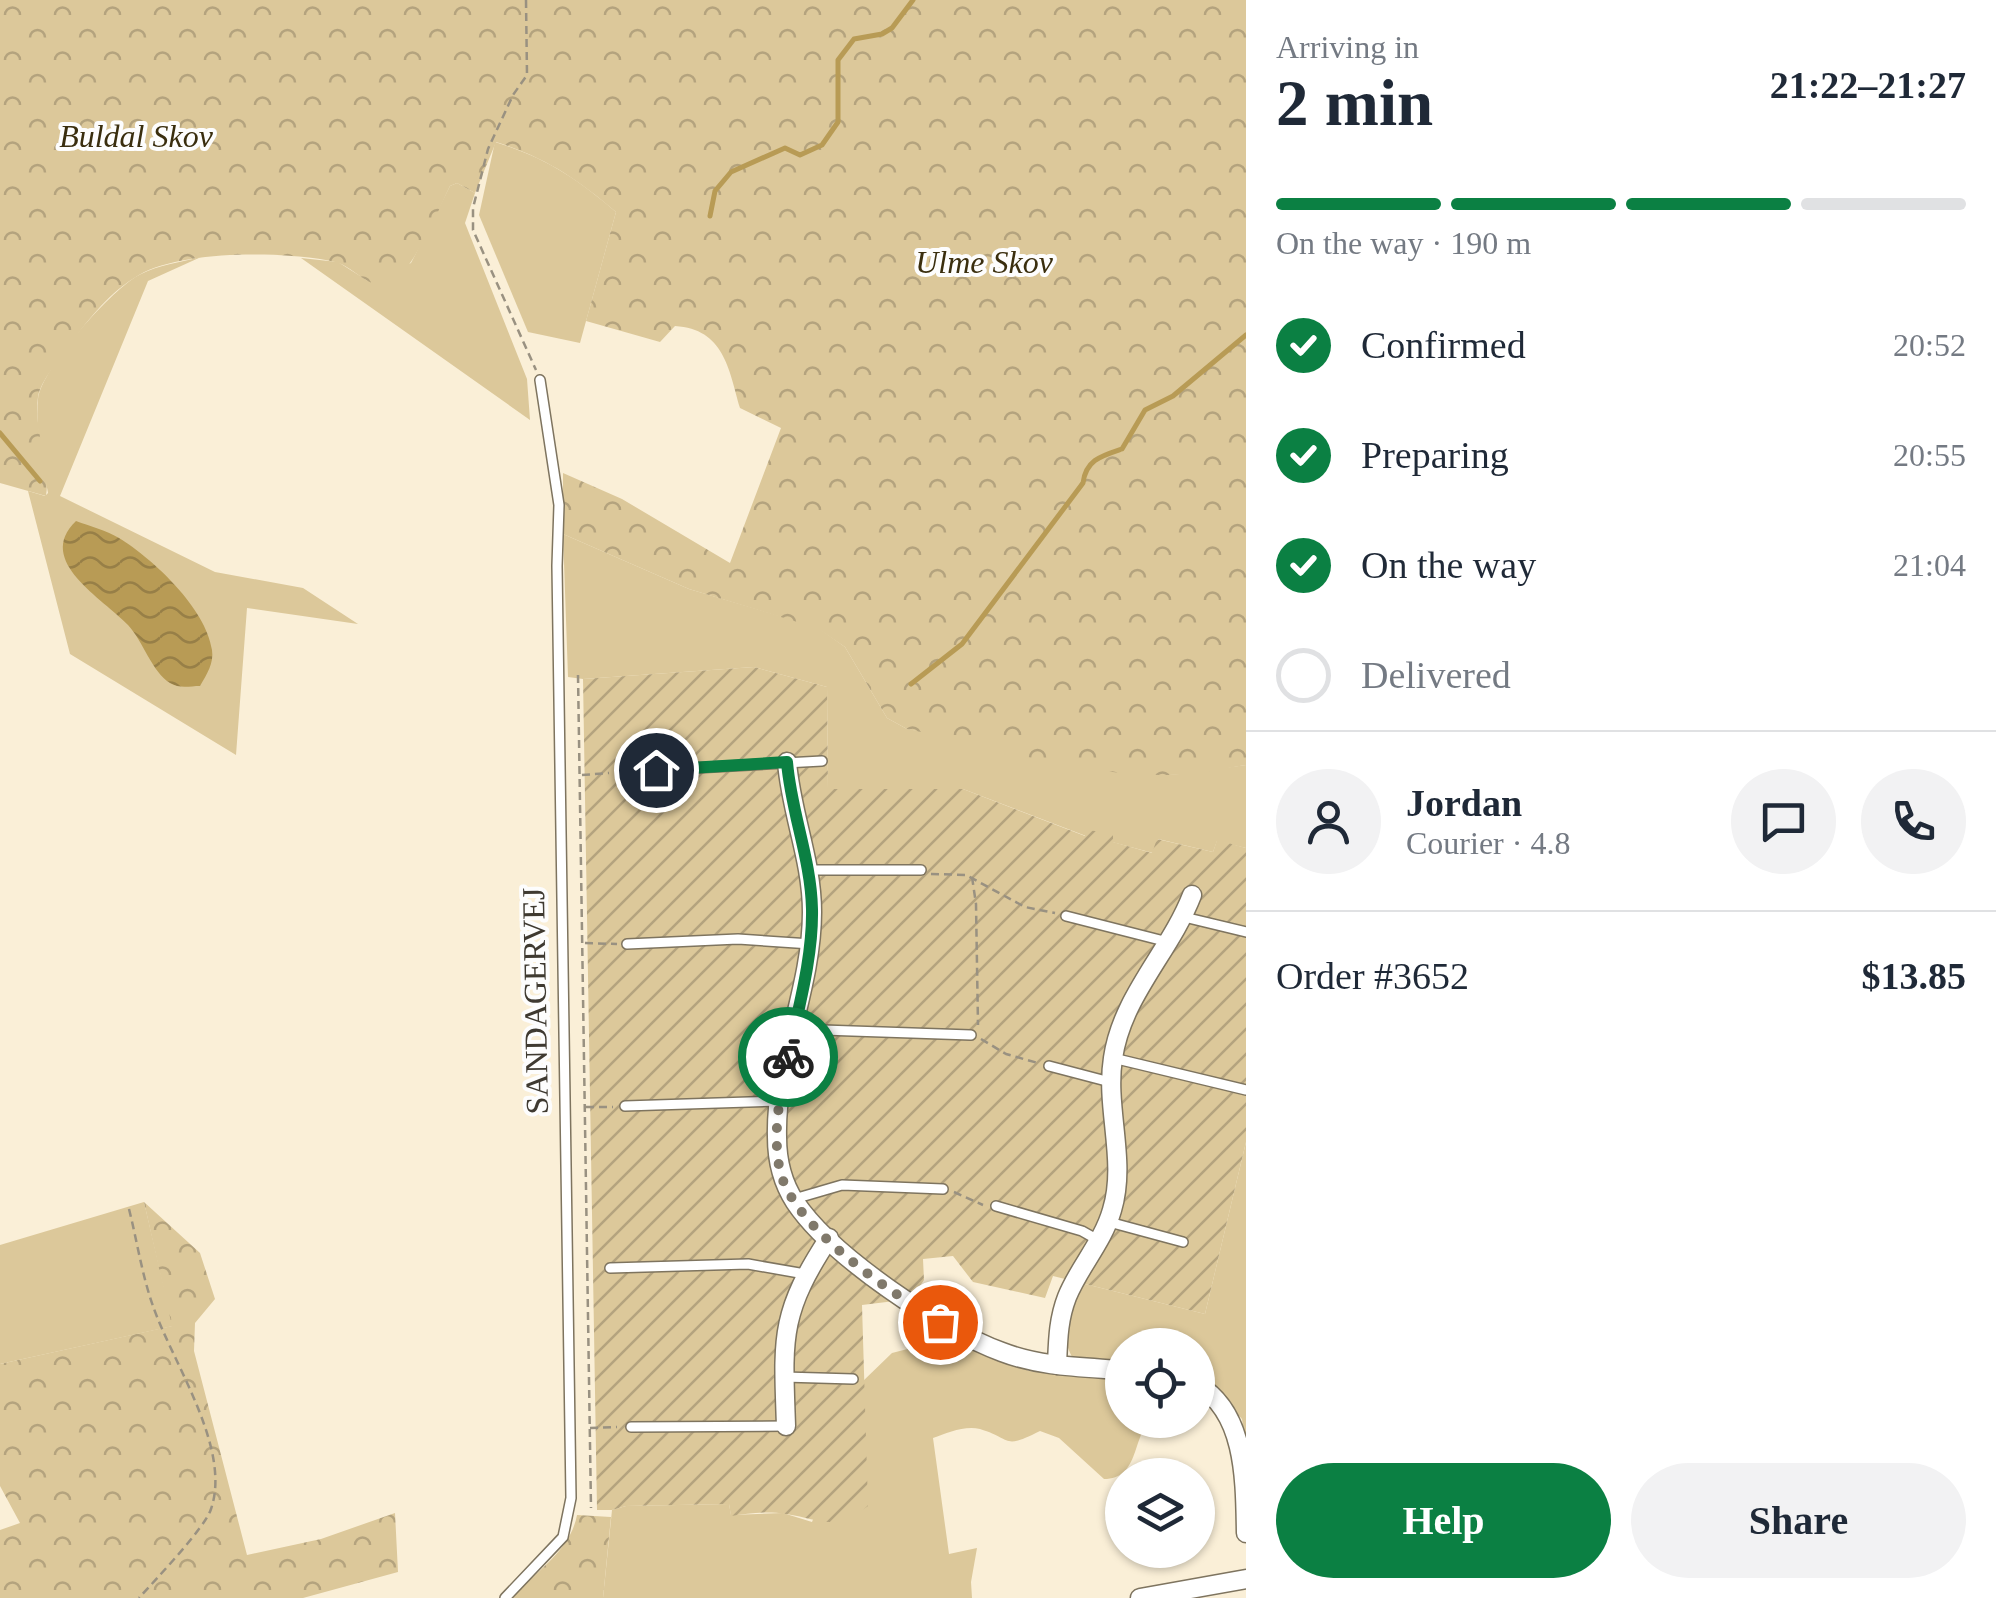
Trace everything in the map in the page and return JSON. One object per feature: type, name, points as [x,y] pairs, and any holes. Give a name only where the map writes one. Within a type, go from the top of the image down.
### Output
[{"type":"street","points":[[787,762],[789,789],[808,870],[811,944],[779,1101],[776,1138],[781,1174],[794,1200],[829,1238],[917,1308],[963,1336],[1003,1353],[1058,1365],[1105,1369]]},
{"type":"street","points":[[1058,1365],[1058,1330],[1066,1299],[1108,1222],[1116,1190],[1110,1082],[1120,1022],[1184,917],[1192,896]]},
{"type":"street","points":[[786,1426],[784,1377],[790,1306],[829,1238]]},
{"type":"street","points":[[1215,1397],[1237,1429],[1243,1456],[1246,1533]]},
{"type":"street","points":[[1140,1598],[1246,1579]]},
{"type":"lane","name":"SANDAGERVEJ","points":[[506,1598],[563,1537],[571,1498],[559,505],[540,380]]},
{"type":"lane","points":[[622,772],[822,761]]},
{"type":"lane","points":[[808,870],[921,870]]},
{"type":"lane","points":[[1066,916],[1168,942]]},
{"type":"lane","points":[[1184,917],[1246,932]]},
{"type":"lane","points":[[627,944],[738,939],[811,944]]},
{"type":"lane","points":[[794,1029],[971,1034]]},
{"type":"lane","points":[[1113,1058],[1246,1090]]},
{"type":"lane","points":[[1049,1066],[1110,1082]]},
{"type":"lane","points":[[625,1106],[779,1101]]},
{"type":"lane","points":[[794,1200],[842,1185],[943,1188]]},
{"type":"lane","points":[[996,1206],[1082,1231],[1098,1240]]},
{"type":"lane","points":[[1108,1222],[1184,1242]]},
{"type":"lane","points":[[610,1268],[748,1264],[805,1274]]},
{"type":"lane","points":[[784,1377],[853,1379]]},
{"type":"lane","points":[[631,1427],[786,1426]]},
{"type":"path","points":[[526,0],[527,75],[512,95],[488,150],[473,208],[473,230],[540,380]]},
{"type":"path","points":[[578,675],[592,1508]]},
{"type":"path","points":[[580,775],[622,772]]},
{"type":"path","points":[[921,870],[922,874],[972,877],[1025,907],[1066,916]]},
{"type":"path","points":[[972,877],[978,1036],[1006,1054],[1049,1066]]},
{"type":"path","points":[[584,943],[627,944]]},
{"type":"path","points":[[584,1107],[625,1106]]},
{"type":"path","points":[[943,1188],[972,1197],[982,1205],[996,1206]]},
{"type":"path","points":[[129,1210],[152,1305],[208,1441],[216,1488],[208,1518],[140,1598]]},
{"type":"path","points":[[588,1428],[631,1427]]},
{"type":"green space","name":"Ulme Skov","points":[[0,0],[1246,0],[1246,765],[1178,775],[1102,771],[907,729],[887,718],[845,647],[817,628],[689,589],[563,534],[563,473],[622,499],[730,563],[781,428],[740,408],[728,366],[714,343],[704,335],[675,326],[660,342],[586,321],[616,212],[560,170],[496,142],[475,193],[457,183],[450,186],[413,259],[393,281],[383,285],[335,262],[290,256],[207,257],[139,275],[110,297],[84,325],[40,390],[37,409],[46,496],[0,483]]},
{"type":"green space","points":[[495,142],[560,170],[616,212],[580,343],[528,332],[479,215]]},
{"type":"green space","points":[[457,183],[475,193],[465,223],[527,379],[530,420],[301,258],[338,262],[368,281],[411,263],[450,186]]},
{"type":"green space","points":[[201,257],[148,281],[60,496],[215,572],[303,588],[358,624],[247,608],[236,755],[70,654],[28,491],[45,496],[48,493],[38,399],[42,385],[65,350],[128,282],[155,268]]},
{"type":"green space","points":[[563,534],[689,589],[817,627],[845,647],[887,718],[907,729],[1172,775],[1246,765],[1246,848],[1217,841],[1213,852],[1158,839],[1153,853],[1112,842],[1113,834],[1086,831],[1086,836],[963,789],[828,789],[827,687],[754,667],[568,677]]},
{"type":"green space","points":[[754,667],[827,687],[828,789],[963,789],[1085,836],[1086,830],[1113,833],[1113,842],[1152,853],[1157,839],[1213,852],[1217,840],[1246,848],[1246,1142],[1205,1314],[1053,1276],[1045,1298],[973,1282],[953,1256],[923,1259],[924,1280],[911,1299],[862,1305],[868,1506],[836,1522],[772,1513],[731,1516],[729,1504],[597,1510],[583,679]]},
{"type":"green space","points":[[1246,1142],[1246,1446],[1242,1419],[1215,1389],[1215,1328],[1105,1328],[1105,1364],[1074,1360],[1066,1341],[1069,1313],[1081,1283],[1205,1314]]},
{"type":"green space","points":[[144,1202],[173,1326],[0,1364],[0,1245]]},
{"type":"green space","points":[[144,1202],[200,1253],[215,1299],[195,1323],[194,1351],[247,1555],[321,1539],[395,1513],[398,1572],[303,1598],[0,1598],[0,1530],[20,1523],[0,1486],[0,1364],[172,1326]]},
{"type":"green space","points":[[931,1343],[970,1347],[1029,1371],[1105,1378],[1105,1438],[1140,1438],[1132,1458],[1105,1458],[1104,1479],[1059,1438],[1040,1431],[1013,1441],[974,1428],[933,1438],[949,1554],[977,1548],[972,1598],[603,1598],[612,1510],[626,1506],[729,1504],[731,1515],[783,1513],[812,1522],[862,1396],[862,1382],[892,1353]]},
{"type":"green space","points":[[577,1515],[611,1517],[603,1598],[513,1598],[560,1550]]},
{"type":"water","points":[[76,521],[133,547],[189,602],[208,634],[212,650],[211,664],[200,686],[177,686],[164,678],[128,625],[77,578],[63,550],[65,536]]},
{"type":"waterway","points":[[710,216],[715,191],[731,172],[785,148],[800,155],[822,145],[838,122],[838,60],[854,39],[892,28],[913,0]]},
{"type":"waterway","points":[[911,684],[962,644],[1083,483],[1091,464],[1122,449],[1145,410],[1173,396],[1246,335]]},
{"type":"waterway","points":[[0,433],[40,481]]},
{"type":"way so far","points":[[788,1057],[776,1138],[781,1174],[794,1200],[804,1214],[874,1277],[940,1322]]},
{"type":"route","points":[[656,770],[787,762],[812,908],[811,944],[788,1057]]},
{"type":"park label","name":"Buldal Skov","points":[[136,136]]}]
